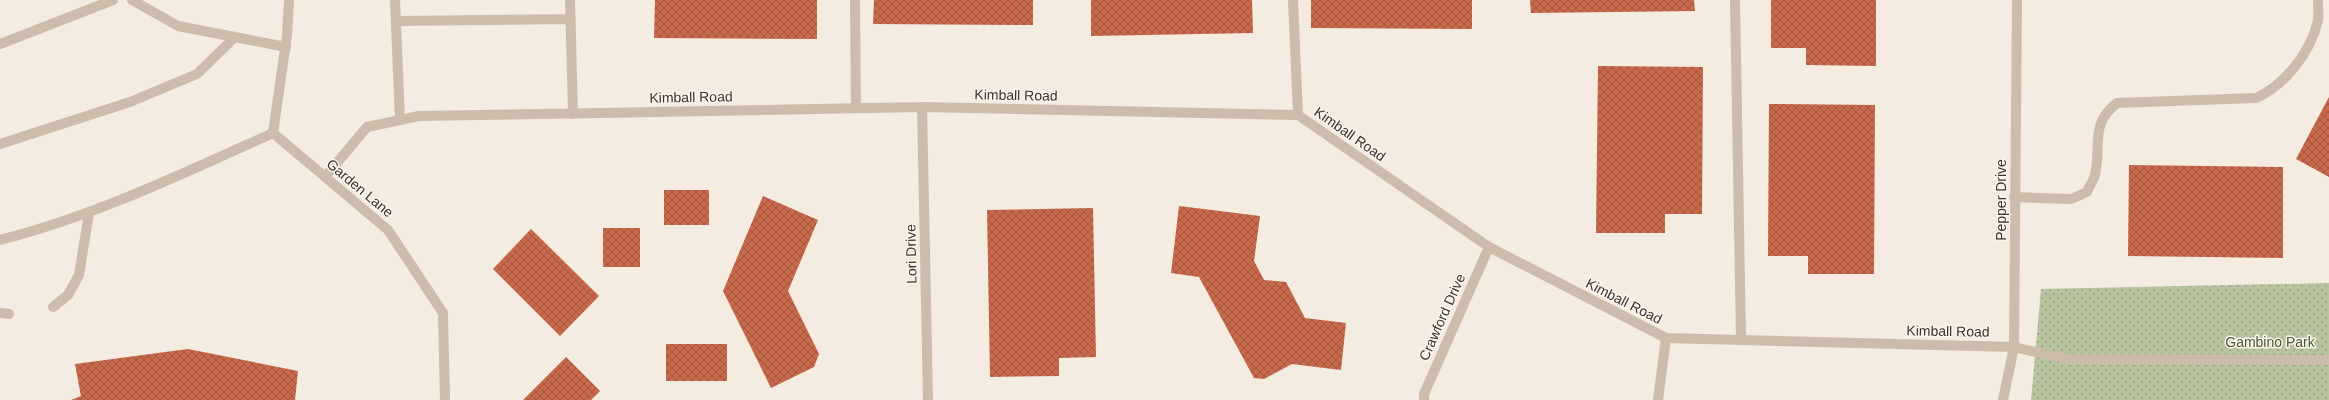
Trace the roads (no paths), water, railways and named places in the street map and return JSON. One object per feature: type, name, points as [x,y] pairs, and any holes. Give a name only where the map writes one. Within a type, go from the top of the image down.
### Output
[{"type":"street","points":[[0,44],[113,0]]},
{"type":"street","points":[[132,0],[178,26],[286,47]]},
{"type":"street","points":[[0,240],[39,230],[89,213],[273,133],[286,47],[289,0]]},
{"type":"street","points":[[395,0],[400,120]]},
{"type":"street","points":[[570,0],[573,114]]},
{"type":"street","points":[[855,0],[856,108]]},
{"type":"street","points":[[1293,0],[1298,114]]},
{"type":"street","points":[[1735,0],[1741,340]]},
{"type":"street","name":"Pepper Drive","points":[[2003,400],[2014,347],[2014,197],[2017,0]]},
{"type":"street","points":[[2014,197],[2071,199],[2087,192],[2095,176],[2101,120],[2107,111],[2117,103],[2256,98],[2267,93],[2297,64],[2309,44],[2318,21],[2318,0]]},
{"type":"street","points":[[396,21],[571,19]]},
{"type":"street","points":[[0,144],[130,102],[197,74],[235,37]]},
{"type":"street","name":"Kimball Road","points":[[325,176],[367,127],[419,116],[922,107],[1298,114],[1489,247],[1666,338],[2014,347],[2066,359],[2329,360]]},
{"type":"street","name":"Lori Drive","points":[[922,107],[928,400]]},
{"type":"street","name":"Garden Lane","points":[[273,133],[388,230],[443,312],[445,400]]},
{"type":"street","points":[[53,307],[68,295],[80,275],[89,213]]},
{"type":"street","name":"Crawford Drive","points":[[1424,400],[1424,394],[1489,247]]},
{"type":"street","points":[[1658,400],[1666,338]]},
{"type":"park label","name":"Gambino Park","points":[[2270,342]]}]
